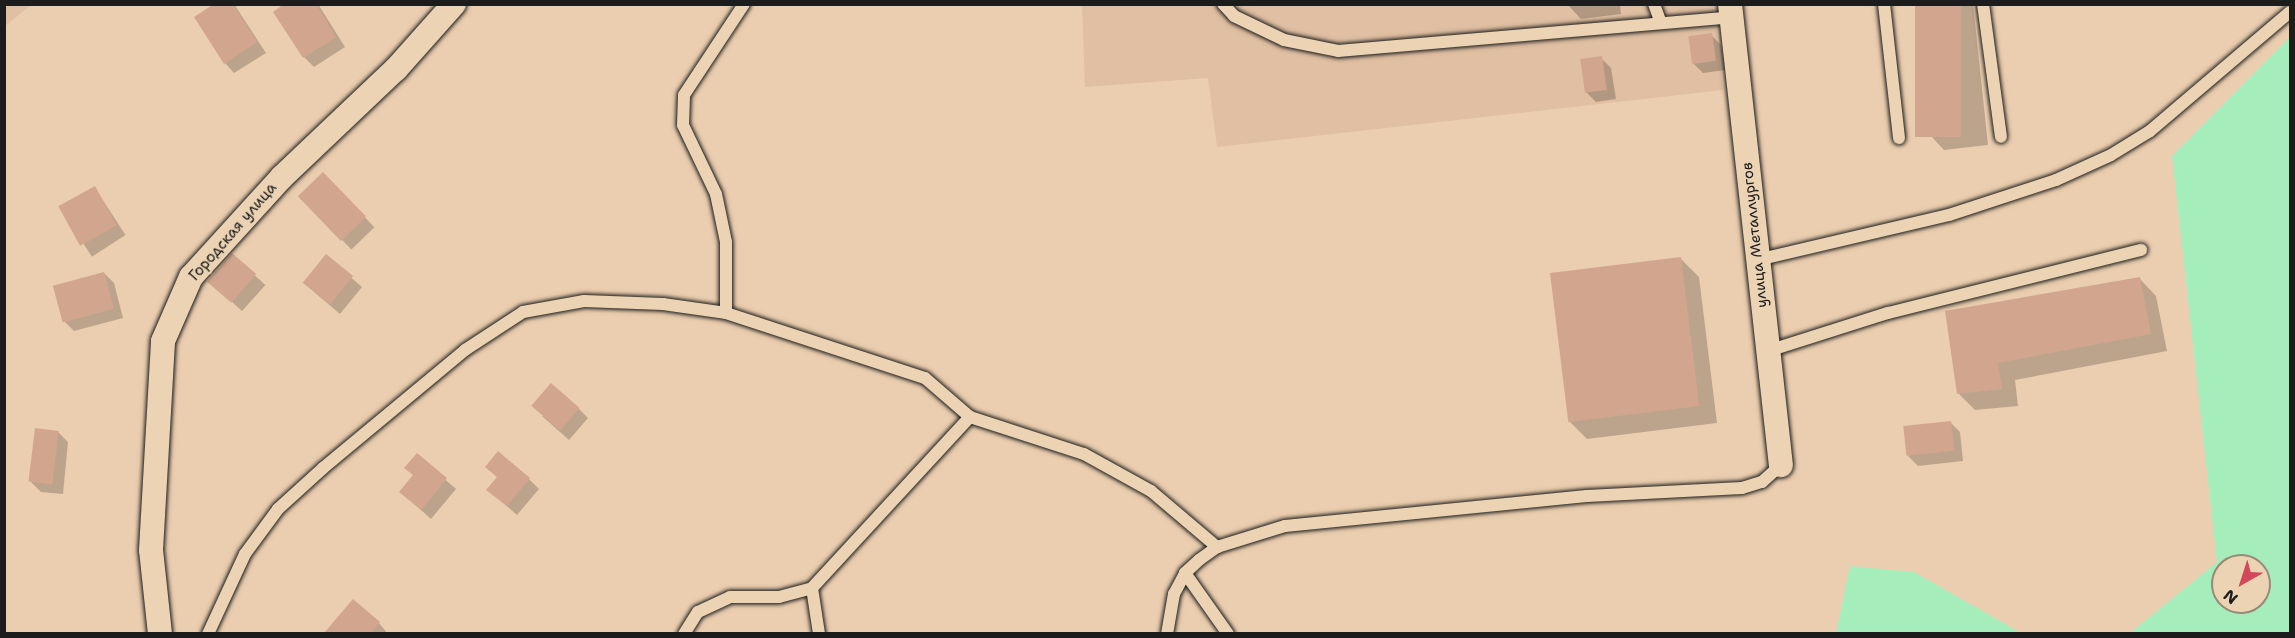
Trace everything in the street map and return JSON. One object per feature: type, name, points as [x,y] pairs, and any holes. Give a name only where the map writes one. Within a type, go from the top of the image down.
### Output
[{"type":"street","name":"Городская улица","points":[[159,633],[151,550],[163,341],[191,276],[282,177],[396,69],[454,4]]},
{"type":"street","name":"улица Металлургов","points":[[1730,11],[1781,465]]},
{"type":"lane","points":[[726,313],[726,242],[716,194],[683,125],[684,95],[744,4]]},
{"type":"lane","points":[[1223,4],[1234,16],[1284,40],[1338,51],[1661,23],[1730,11]]},
{"type":"lane","points":[[1654,4],[1661,23]]},
{"type":"lane","points":[[1884,4],[1899,138]]},
{"type":"lane","points":[[1983,4],[2001,137]]},
{"type":"lane","points":[[1757,260],[1949,216],[2056,180],[2111,155],[2150,131],[2290,12]]},
{"type":"lane","points":[[1768,351],[1888,313],[2141,250]]},
{"type":"lane","points":[[208,633],[245,554],[278,509],[465,350],[523,312],[584,301],[663,304],[726,313],[925,378],[970,417],[1084,454],[1151,491],[1217,547]]},
{"type":"lane","points":[[684,633],[698,612],[730,597],[779,597],[812,588],[970,417]]},
{"type":"lane","points":[[1167,633],[1174,594],[1185,573],[1217,547],[1285,526],[1587,496],[1742,488],[1762,482],[1781,465]]},
{"type":"lane","points":[[1185,573],[1228,633]]},
{"type":"lane","points":[[812,588],[819,633]]},
{"type":"shaded area","points":[[5,4],[31,4],[31,5],[5,26]]},
{"type":"shaded area","points":[[1082,5],[1713,5],[1723,90],[1217,147],[1208,78],[1085,87]]},
{"type":"green space","points":[[2290,37],[2290,633],[2130,633],[2211,567],[2211,614],[2271,614],[2271,554],[2216,554],[2172,156]]},
{"type":"green space","points":[[1850,566],[1914,572],[2021,633],[1836,633]]},
{"type":"building","points":[[214,4],[233,4],[257,42],[224,64],[194,17]]},
{"type":"building","points":[[284,4],[316,4],[336,37],[303,58],[273,12]]},
{"type":"building","points":[[1915,4],[1961,4],[1961,137],[1915,137]]},
{"type":"building","points":[[1712,33],[1716,61],[1692,64],[1688,36]]},
{"type":"building","points":[[1602,56],[1607,90],[1585,93],[1580,59]]},
{"type":"building","points":[[323,172],[366,217],[341,241],[298,196]]},
{"type":"building","points":[[95,186],[117,225],[80,246],[58,206]]},
{"type":"building","points":[[232,253],[256,274],[231,303],[207,282]]},
{"type":"building","points":[[326,254],[353,276],[330,305],[303,283]]},
{"type":"building","points":[[1681,257],[1699,406],[1568,422],[1550,273]]},
{"type":"building","points":[[104,272],[114,309],[63,322],[53,286]]},
{"type":"building","points":[[2140,277],[2151,334],[1998,363],[2002,389],[1957,394],[1945,311]]},
{"type":"building","points":[[551,383],[580,408],[560,431],[531,406]]},
{"type":"building","points":[[1951,421],[1954,451],[1906,456],[1903,426]]},
{"type":"building","points":[[35,428],[59,431],[52,485],[28,482]]},
{"type":"building","points":[[498,451],[530,478],[507,506],[486,490],[497,477],[485,467]]},
{"type":"building","points":[[417,453],[447,478],[421,510],[399,492],[413,475],[404,468]]},
{"type":"building","points":[[353,599],[380,622],[371,633],[324,633]]}]
